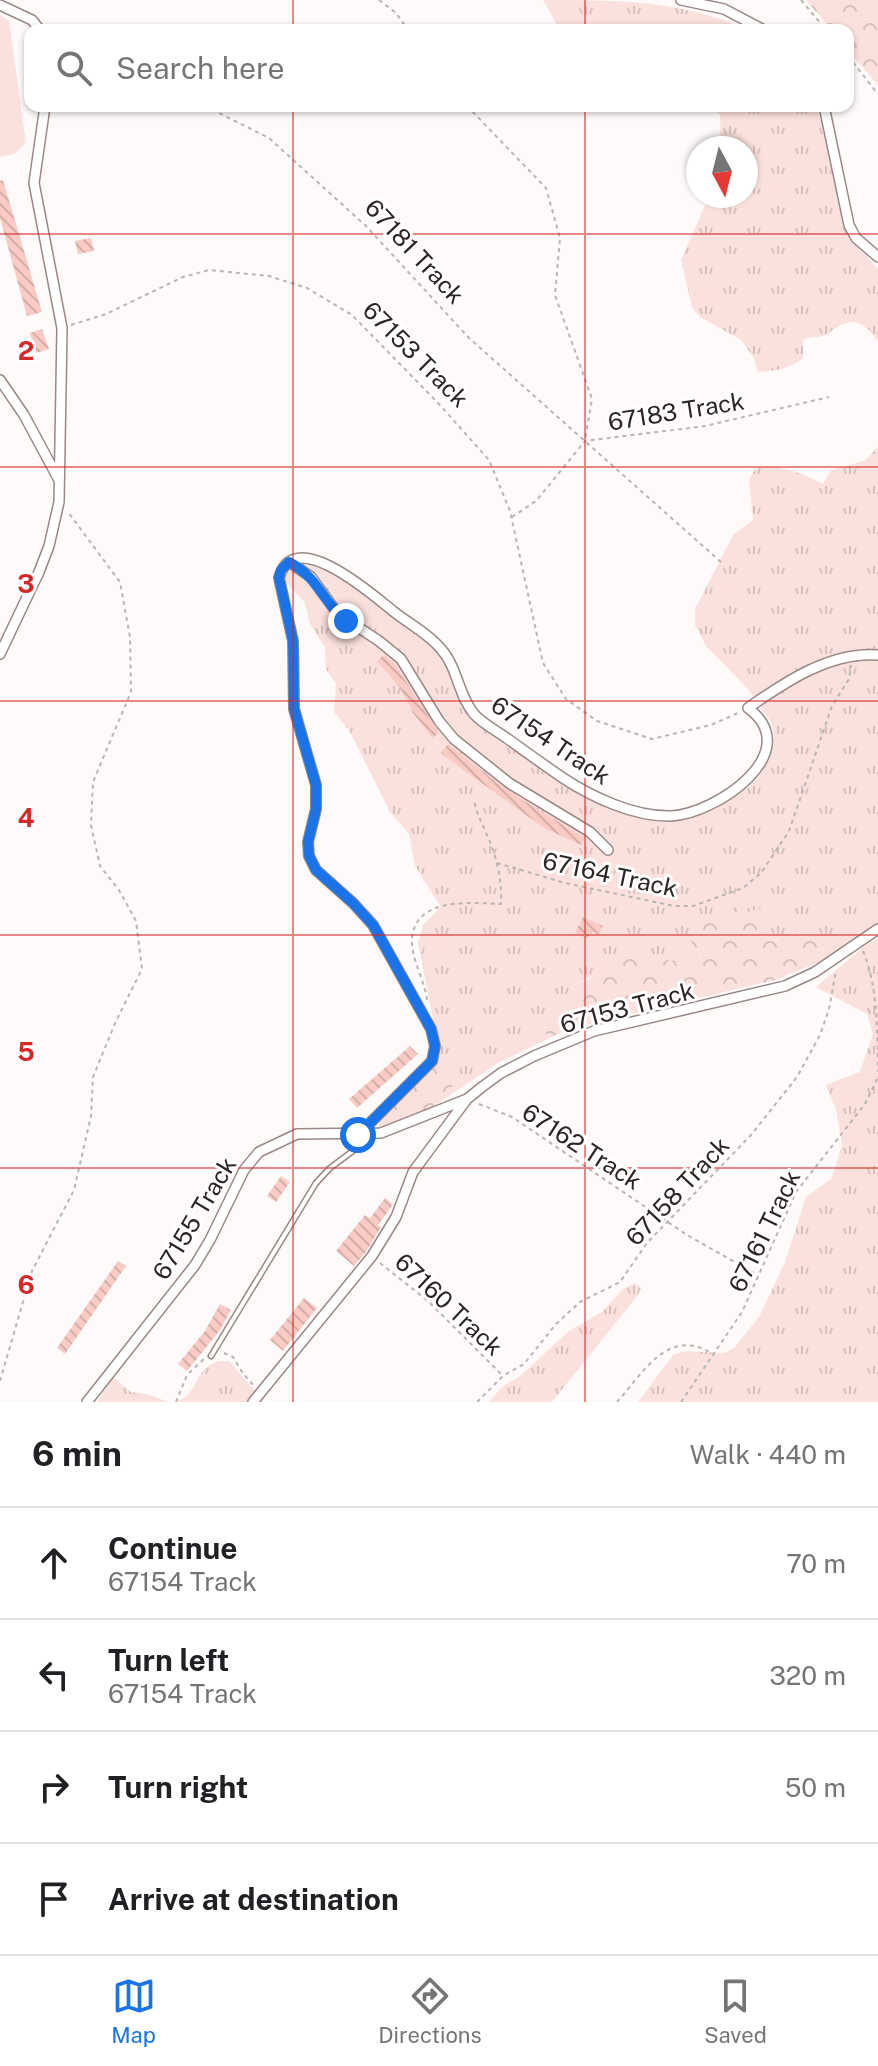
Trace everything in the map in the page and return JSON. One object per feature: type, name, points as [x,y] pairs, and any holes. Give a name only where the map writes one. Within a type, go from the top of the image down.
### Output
[{"type":"street","points":[[681,0],[724,9],[753,24]]},
{"type":"street","points":[[0,5],[35,24]]},
{"type":"street","points":[[0,654],[39,572],[49,546],[59,502],[62,328],[34,183],[44,112]]},
{"type":"street","points":[[825,112],[849,225],[856,238],[878,257]]},
{"type":"street","points":[[0,380],[24,415],[59,480]]},
{"type":"street","name":"67154 Track","points":[[289,562],[296,559],[315,560],[345,574],[440,647],[456,672],[468,705],[486,724],[584,791],[633,809],[670,816],[689,813],[739,788],[761,761],[767,741],[763,723],[748,708]]},
{"type":"street","points":[[358,1135],[432,1061],[435,1046],[431,1029],[373,925],[316,870],[309,856],[316,785],[293,700],[293,641],[279,578],[281,570],[289,562],[311,577],[338,614],[401,659],[439,721],[454,739],[509,783],[590,832],[608,850]]},
{"type":"street","points":[[748,708],[815,667],[852,656],[878,655]]},
{"type":"street","name":"67153 Track","points":[[253,1402],[372,1256],[396,1217],[413,1172],[467,1099],[501,1073],[563,1042],[625,1022],[785,986],[815,972],[875,931]]},
{"type":"street","name":"67155 Track","points":[[87,1402],[195,1265],[251,1160],[271,1144],[297,1134],[375,1135],[467,1099]]},
{"type":"lane","points":[[211,1356],[316,1183],[330,1168],[375,1135]]},
{"type":"path","points":[[379,0],[396,13],[404,24]]},
{"type":"path","points":[[801,0],[821,24]]},
{"type":"path","points":[[854,64],[878,94]]},
{"type":"path","name":"67181 Track","points":[[217,112],[269,138],[366,226],[469,338],[722,563]]},
{"type":"path","points":[[473,112],[546,188],[560,238],[555,295],[592,399],[585,441]]},
{"type":"path","name":"67153 Track","points":[[62,328],[106,314],[183,277],[209,270],[269,276],[307,288],[352,315],[489,460],[511,517],[543,663],[566,699],[597,721],[652,739],[711,725],[748,708]]},
{"type":"path","name":"67183 Track","points":[[511,517],[536,501],[585,441],[705,426],[829,397]]},
{"type":"path","points":[[0,1381],[32,1271],[74,1190],[91,1116],[93,1077],[142,969],[136,921],[119,890],[100,866],[91,825],[93,782],[131,692],[130,637],[120,582],[59,502]]},
{"type":"path","name":"67164 Track","points":[[497,863],[565,883],[674,906],[693,906],[743,888],[761,873],[789,831],[832,706],[849,679],[852,656]]},
{"type":"path","points":[[428,1006],[412,939],[418,922],[447,903],[501,904],[502,887],[497,863],[474,799]]},
{"type":"path","points":[[858,943],[869,962],[877,1007],[878,1072]]},
{"type":"path","name":"67158 Track","points":[[477,1402],[503,1376],[524,1364],[556,1324],[580,1302],[620,1282],[647,1243],[751,1135],[797,1077],[820,1035],[841,955]]},
{"type":"path","name":"67161 Track","points":[[681,1402],[742,1312],[796,1192],[810,1171],[842,1137],[865,1104],[878,1077]]},
{"type":"path","name":"67162 Track","points":[[467,1099],[512,1117],[667,1222],[758,1275]]},
{"type":"path","name":"67160 Track","points":[[372,1256],[428,1301],[503,1376]]},
{"type":"path","points":[[617,1402],[666,1348],[690,1344],[714,1354]]},
{"type":"path","points":[[176,1402],[187,1375],[200,1361],[220,1351],[233,1357],[260,1392]]},
{"type":"green space","points":[[543,0],[674,7],[734,24],[557,24]]},
{"type":"green space","points":[[806,0],[878,0],[878,85],[854,57],[854,24],[827,24]]},
{"type":"green space","points":[[0,15],[9,21],[26,143],[14,154],[0,157]]},
{"type":"green space","points":[[717,112],[818,112],[829,142],[842,218],[851,239],[878,269],[878,342],[865,326],[848,323],[825,335],[803,340],[803,358],[792,365],[758,372],[754,358],[741,340],[700,317],[692,307],[681,260],[704,208],[758,208],[758,136],[721,136],[720,115]]},
{"type":"green space","points":[[878,447],[878,924],[822,961],[824,947],[771,939],[748,914],[740,910],[723,913],[690,941],[700,955],[699,960],[686,957],[671,961],[647,954],[573,985],[544,1025],[545,1033],[550,1038],[498,1063],[450,1095],[453,1058],[440,1055],[418,943],[423,925],[441,907],[415,866],[409,834],[390,812],[350,732],[334,712],[336,684],[326,669],[325,648],[310,624],[305,603],[285,581],[287,569],[299,563],[334,572],[436,648],[481,726],[596,800],[653,818],[686,818],[716,809],[752,785],[763,771],[773,746],[771,722],[748,689],[706,646],[695,625],[695,609],[733,535],[753,520],[749,480],[755,469],[773,467],[799,473],[823,484],[831,470],[864,461]]},
{"type":"green space","points":[[736,907],[748,912],[760,909],[768,919],[767,933],[771,939],[778,941],[786,932],[798,929],[809,939],[821,939],[824,947],[822,961],[775,980],[568,1029],[550,1038],[545,1033],[544,1025],[573,985],[590,979],[597,968],[614,958],[647,954],[671,961],[686,957],[699,960],[700,954],[690,941],[698,922]]},
{"type":"green space","points":[[878,938],[878,1402],[638,1402],[673,1355],[685,1351],[724,1353],[734,1348],[759,1317],[785,1262],[806,1197],[831,1179],[842,1145],[836,1109],[826,1085],[860,1072],[873,1034],[867,1014],[816,987]]},
{"type":"green space","points":[[440,1055],[453,1058],[460,1065],[450,1095],[416,1116],[378,1128],[382,1115]]},
{"type":"green space","points":[[635,1283],[641,1288],[638,1295],[552,1402],[489,1402],[501,1388],[520,1376],[569,1331],[602,1312],[623,1289]]},
{"type":"green space","points":[[219,1361],[229,1361],[264,1399],[262,1402],[174,1402],[186,1397],[207,1367]]},
{"type":"green space","points":[[113,1377],[131,1392],[168,1402],[97,1402]]},
{"type":"building","points":[[3,180],[42,312],[27,316],[0,218],[0,181]]},
{"type":"building","points":[[91,238],[94,251],[78,254],[75,241]]},
{"type":"building","points":[[42,329],[49,349],[36,353],[30,333]]},
{"type":"building","points":[[384,655],[395,664],[439,733],[432,738],[399,686],[377,661]]},
{"type":"building","points":[[448,744],[505,789],[585,838],[581,845],[544,828],[441,753]]},
{"type":"building","points":[[583,917],[603,926],[599,935],[591,931],[587,939],[575,933]]},
{"type":"building","points":[[410,1046],[418,1054],[357,1108],[349,1099]]},
{"type":"building","points":[[281,1176],[290,1182],[276,1202],[267,1196]]},
{"type":"building","points":[[385,1198],[393,1204],[378,1225],[381,1227],[366,1252],[354,1266],[336,1251],[365,1215],[370,1218]]},
{"type":"building","points":[[118,1261],[126,1266],[65,1354],[57,1348]]},
{"type":"building","points":[[304,1298],[317,1308],[283,1351],[270,1340]]},
{"type":"building","points":[[220,1304],[231,1310],[220,1330],[187,1371],[178,1364],[205,1331]]},
{"type":"route","points":[[346,621],[304,570],[289,562],[281,570],[280,587],[293,641],[294,709],[316,785],[316,809],[308,842],[311,863],[373,925],[434,1038],[432,1061],[358,1135]]}]
